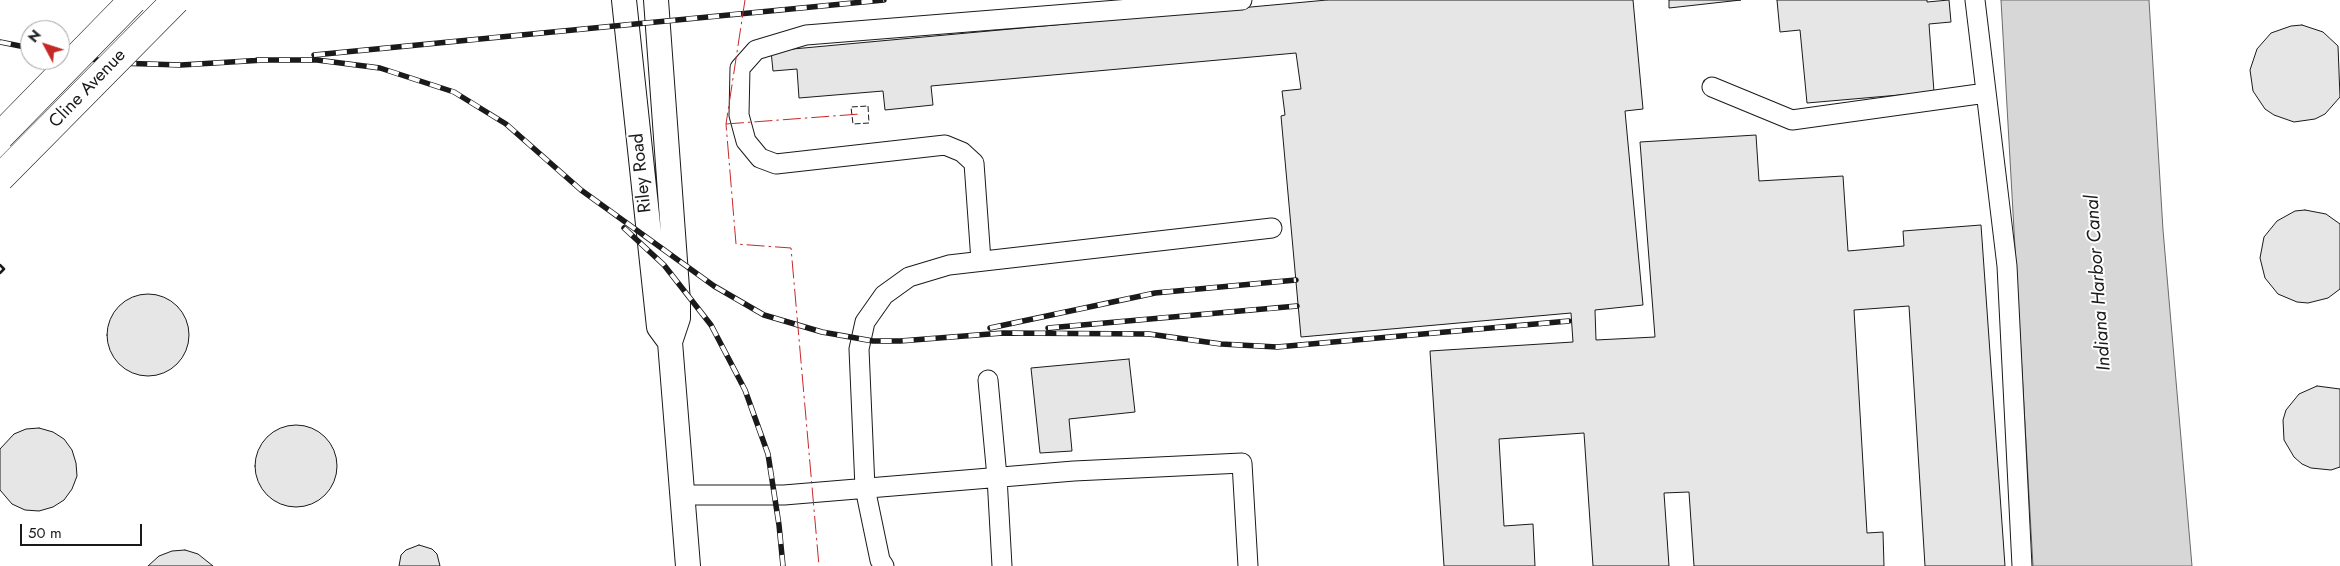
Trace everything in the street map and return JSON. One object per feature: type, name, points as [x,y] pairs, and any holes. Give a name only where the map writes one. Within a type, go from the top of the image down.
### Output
[{"type":"highway","points":[[0,136],[133,0]]},
{"type":"highway","name":"Cline Avenue","points":[[0,178],[176,0]]},
{"type":"main road","name":"Riley Road","points":[[624,0],[659,327],[670,342]]},
{"type":"main road","name":"Riley Road","points":[[656,0],[678,302],[678,318],[670,342],[688,566]]},
{"type":"lane","points":[[981,261],[974,163],[944,144],[776,164],[760,158],[746,141],[740,115],[740,68],[756,50],[806,35],[1242,0]]},
{"type":"lane","points":[[1975,0],[2007,266],[2022,566]]},
{"type":"lane","points":[[1712,87],[1792,120],[1986,93]]},
{"type":"lane","points":[[884,566],[880,560],[865,488],[859,348],[865,322],[884,296],[909,277],[950,265],[1272,228]]},
{"type":"lane","points":[[988,380],[997,477],[1002,566]]},
{"type":"lane","points":[[682,496],[784,495],[1074,471],[1242,463],[1248,566]]},
{"type":"water","name":"Indiana Harbor Canal","points":[[2001,0],[2149,0],[2163,230],[2192,566],[2033,566]]},
{"type":"building","points":[[1327,0],[1633,0],[1643,109],[1625,111],[1643,305],[1595,310],[1596,340],[1655,337],[1640,142],[1756,135],[1759,181],[1843,176],[1848,251],[1904,246],[1903,231],[1981,225],[2005,566],[1925,566],[1909,306],[1854,310],[1867,533],[1883,532],[1884,566],[1694,566],[1689,492],[1664,493],[1669,566],[1593,566],[1584,433],[1499,439],[1504,526],[1533,524],[1535,566],[1444,566],[1430,351],[1573,342],[1571,313],[1301,337],[1281,116],[1285,115],[1282,91],[1301,89],[1296,53],[931,86],[933,105],[885,110],[883,91],[799,98],[797,69],[773,71],[771,51]]},
{"type":"building","points":[[1669,0],[1741,0],[1669,8]]},
{"type":"building","points":[[1777,0],[1927,0],[1927,2],[1949,0],[1951,22],[1929,24],[1934,92],[1807,103],[1800,30],[1780,32]]},
{"type":"building","points":[[2302,25],[2323,32],[2338,46],[2340,97],[2325,114],[2315,119],[2294,122],[2274,115],[2265,109],[2253,91],[2250,70],[2257,49],[2271,33],[2291,26]]},
{"type":"building","points":[[2305,210],[2326,214],[2340,224],[2340,289],[2328,298],[2308,303],[2297,302],[2278,294],[2265,278],[2260,258],[2264,237],[2277,221],[2295,211]]},
{"type":"building","points":[[148,294],[164,297],[177,306],[186,319],[189,335],[186,351],[177,364],[164,373],[148,376],[132,373],[119,364],[110,351],[107,335],[110,319],[119,306],[132,297]]},
{"type":"building","points":[[1129,359],[1135,412],[1069,419],[1072,451],[1040,453],[1031,368]]},
{"type":"building","points":[[2317,386],[2340,389],[2340,467],[2331,470],[2311,468],[2302,464],[2294,457],[2284,440],[2283,420],[2286,410],[2299,394]]},
{"type":"building","points":[[296,425],[312,428],[325,437],[334,450],[337,466],[334,482],[325,495],[312,504],[296,507],[280,504],[267,495],[258,482],[255,466],[258,450],[267,437],[280,428]]},
{"type":"building","points":[[39,428],[53,432],[64,439],[72,450],[77,476],[72,489],[64,500],[53,507],[39,511],[25,510],[12,504],[0,490],[0,449],[14,434],[26,429]]},
{"type":"building","points":[[419,545],[432,549],[437,554],[440,566],[399,566],[401,555],[406,550]]},
{"type":"building","points":[[185,550],[198,554],[213,566],[148,566],[159,556],[172,551]]},
{"type":"railway","points":[[314,55],[884,0]]},
{"type":"railway","points":[[0,42],[20,46]]},
{"type":"railway","points":[[70,56],[116,63],[181,65],[264,60]]},
{"type":"railway","points":[[257,60],[317,60],[380,68],[454,92],[506,124],[581,190],[714,286],[764,315],[822,332],[873,341],[900,341],[1003,333],[1149,334],[1221,344],[1277,347],[1569,321]]},
{"type":"railway","points":[[624,228],[664,265],[711,325],[745,390],[768,454],[783,566]]},
{"type":"railway","points":[[990,328],[1155,293],[1296,280]]},
{"type":"railway","points":[[1048,328],[1297,306]]},
{"type":"fence","points":[[868,106],[869,123],[853,124],[851,107],[868,106]]},
{"type":"wall","points":[[0,265],[4,269],[0,273]]},
{"type":"power","points":[[745,0],[726,124],[736,244],[791,248],[819,566]]},
{"type":"power","points":[[726,124],[860,114]]}]
